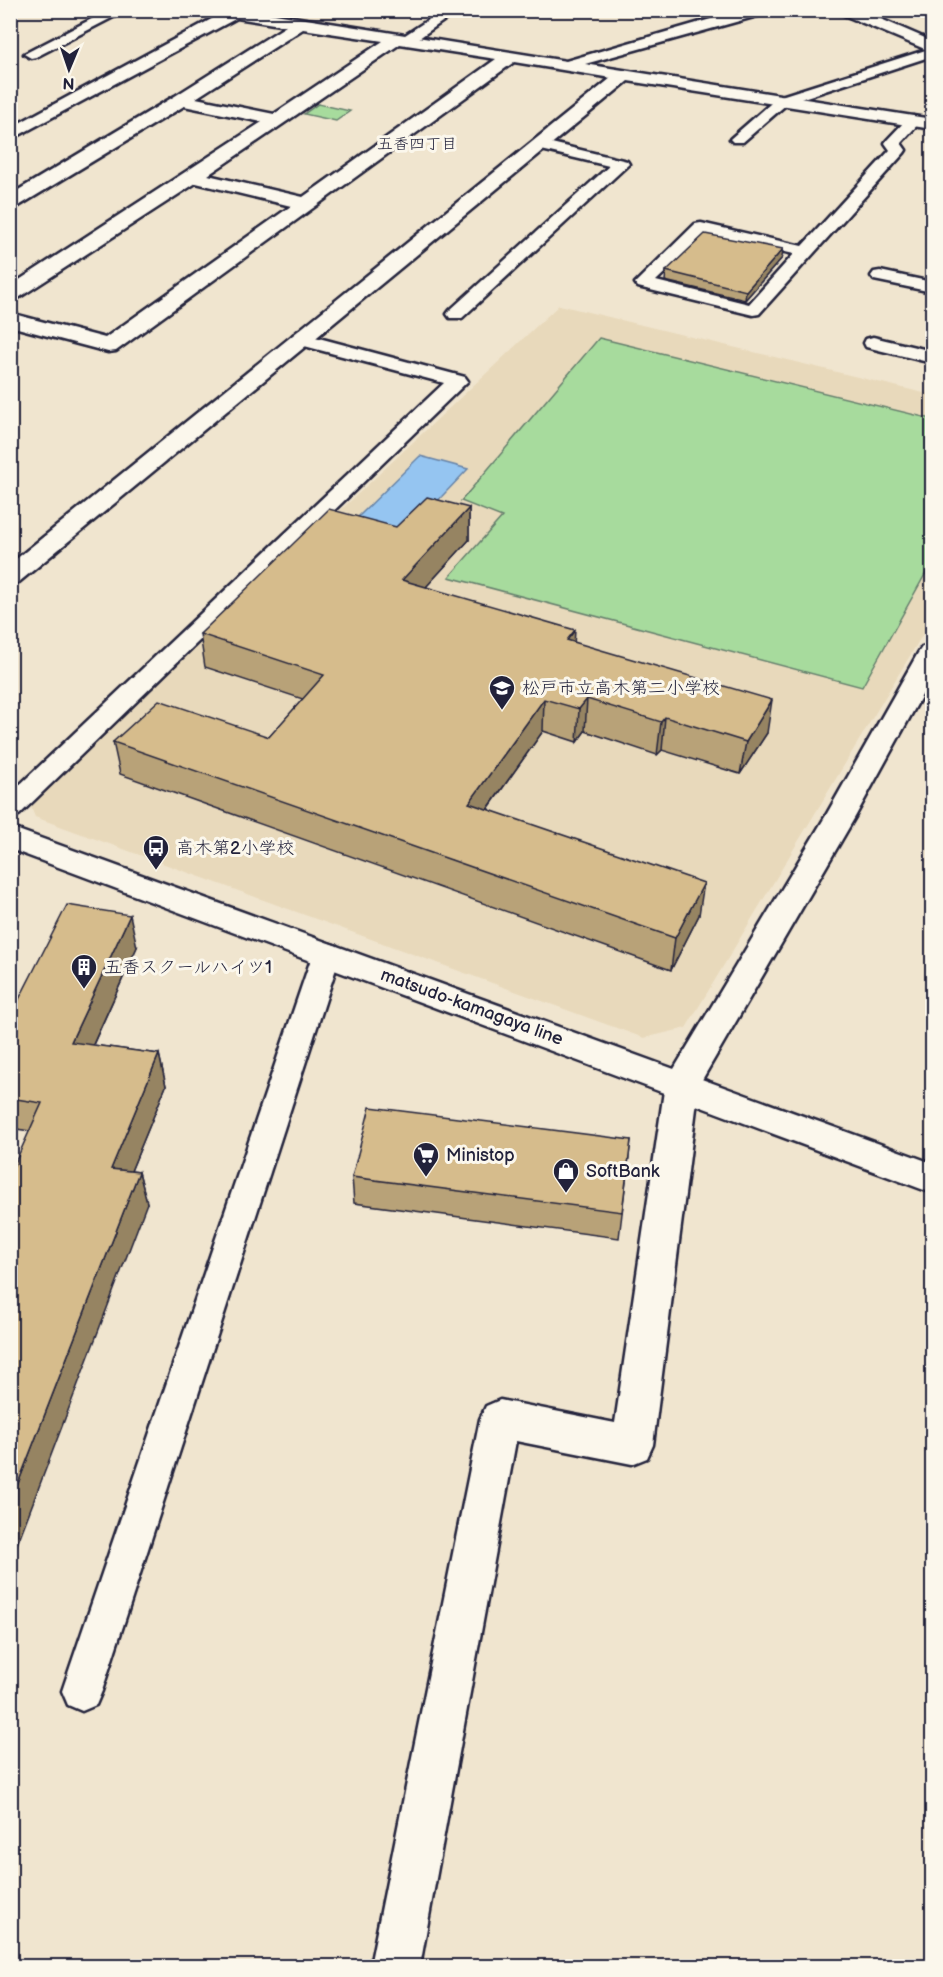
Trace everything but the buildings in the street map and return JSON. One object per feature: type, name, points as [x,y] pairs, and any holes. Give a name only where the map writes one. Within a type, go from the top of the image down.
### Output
[{"type":"street","points":[[560,65],[762,10]]},
{"type":"street","points":[[10,135],[226,12],[933,124]]},
{"type":"street","points":[[850,12],[933,50]]},
{"type":"street","points":[[10,203],[181,100],[301,23]]},
{"type":"street","points":[[14,289],[193,177],[276,120],[402,40]]},
{"type":"street","points":[[10,319],[108,346],[509,58]]},
{"type":"street","points":[[10,577],[625,75]]},
{"type":"street","points":[[181,100],[276,120]]},
{"type":"street","points":[[193,177],[308,204]]},
{"type":"street","points":[[395,1966],[500,1419],[632,1445],[682,1084],[840,817],[933,653]]},
{"type":"street","name":"matsudo-kamagaya line","points":[[10,837],[933,1178]]},
{"type":"lane","points":[[31,54],[121,10]]},
{"type":"lane","points":[[402,40],[453,10]]},
{"type":"lane","points":[[850,12],[889,10]]},
{"type":"lane","points":[[738,139],[783,100],[933,50]]},
{"type":"lane","points":[[806,252],[701,228],[644,283],[753,310],[806,252],[898,150],[893,142],[913,121]]},
{"type":"lane","points":[[456,314],[621,164],[539,145]]},
{"type":"lane","points":[[880,276],[933,286]]},
{"type":"lane","points":[[10,809],[458,381],[300,339]]},
{"type":"lane","points":[[873,343],[933,357]]},
{"type":"lane","points":[[82,1691],[327,953]]},
{"type":"shaded area","name":"松戸市立高木第二小学校","points":[[559,305],[932,395],[932,619],[686,1028],[644,1038],[35,817],[29,803]]},
{"type":"green space","points":[[318,104],[350,111],[336,121],[304,114]]},
{"type":"green space","points":[[599,338],[932,419],[932,562],[862,687],[449,577],[502,517],[461,501]]},
{"type":"water","points":[[420,456],[468,469],[403,537],[353,522]]},
{"type":"place","name":"松戸市立高木第二小学校","points":[[502,711]]},
{"type":"place","name":"高木第2小学校","points":[[156,871]]},
{"type":"place","name":"五香スクールハイツ1","points":[[84,990]]},
{"type":"place","name":"Ministop","points":[[426,1178]]},
{"type":"place","name":"SoftBank","points":[[566,1194]]},
{"type":"district","name":"五香四丁目","points":[[417,144]]}]
